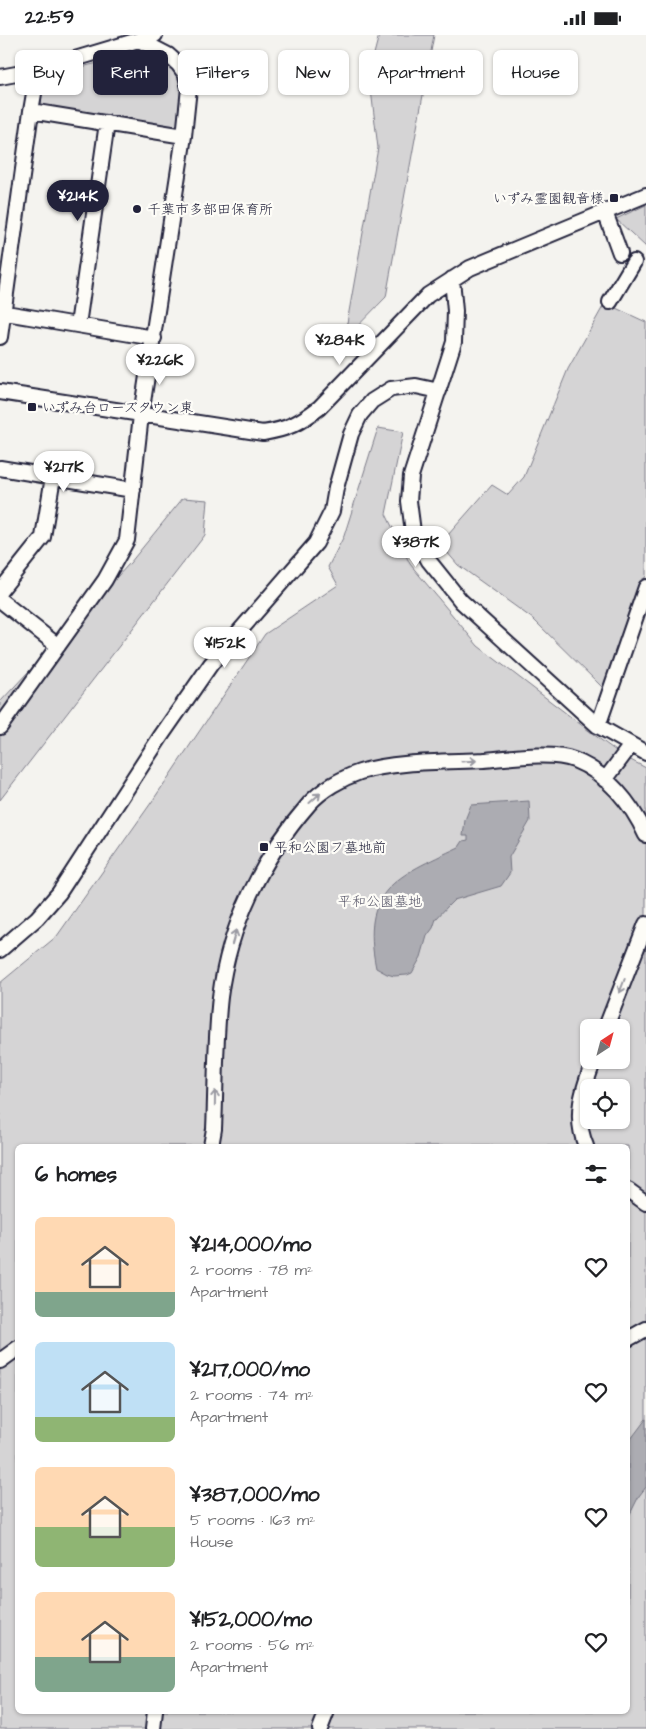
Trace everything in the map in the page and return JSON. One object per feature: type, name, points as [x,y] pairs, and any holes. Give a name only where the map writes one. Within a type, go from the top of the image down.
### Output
[{"type":"street","points":[[83,56],[155,35]]},
{"type":"street","points":[[0,727],[105,581],[127,540],[141,415],[184,136],[189,88],[186,75],[178,64],[168,55],[139,40]]},
{"type":"street","points":[[0,77],[15,74]]},
{"type":"street","points":[[0,337],[34,95]]},
{"type":"street","points":[[31,111],[184,136]]},
{"type":"street","points":[[78,325],[107,123]]},
{"type":"street","points":[[0,392],[262,433],[282,430],[302,422],[319,408],[428,295],[452,279],[489,259],[646,195]]},
{"type":"street","points":[[605,212],[620,253]]},
{"type":"street","points":[[610,302],[634,262]]},
{"type":"street","points":[[452,279],[455,311],[454,342],[411,476],[409,501],[413,533],[429,561],[461,601],[598,726],[646,753]]},
{"type":"street","points":[[2,313],[154,338]]},
{"type":"street","points":[[0,950],[37,918],[59,893],[210,664],[316,543],[332,511],[336,488],[351,434],[360,415],[372,401],[391,389],[416,386],[439,391]]},
{"type":"street","points":[[0,468],[133,490]]},
{"type":"street","points":[[0,591],[43,537],[53,477]]},
{"type":"street","points":[[598,726],[646,587]]},
{"type":"street","points":[[0,600],[58,646]]},
{"type":"street","points":[[605,780],[631,745]]},
{"type":"street","points":[[211,1144],[214,1129],[220,998],[226,968],[243,911],[261,871],[262,859],[274,843],[283,839],[310,802],[326,789],[359,772],[378,768],[462,761],[564,757],[576,760],[605,780],[627,803],[639,820],[646,835]]},
{"type":"street","points":[[609,1019],[646,924]]},
{"type":"street","points":[[585,1144],[580,1124],[580,1097],[591,1069]]},
{"type":"street","points":[[630,1191],[646,1203]]},
{"type":"street","points":[[630,1338],[646,1329]]},
{"type":"street","points":[[0,1361],[15,1350]]},
{"type":"street","points":[[153,1729],[156,1714]]},
{"type":"street","points":[[320,1729],[326,1714]]},
{"type":"green space","points":[[379,35],[434,35],[431,50],[375,50]]},
{"type":"green space","points":[[168,63],[177,73],[178,95],[182,95],[178,124],[174,128],[43,108],[42,95],[83,95],[83,67],[93,64],[93,95],[168,95]]},
{"type":"green space","points":[[372,95],[423,95],[386,297],[344,340],[378,148]]},
{"type":"green space","points":[[646,205],[646,247],[616,219]]},
{"type":"green space","points":[[605,303],[646,322],[646,575],[603,688],[533,619],[458,565],[440,544],[492,485],[508,495],[524,477],[568,369]]},
{"type":"green space","name":"平和公園墓地","points":[[378,428],[403,432],[386,514],[410,564],[478,646],[623,756],[646,768],[646,1729],[0,1729],[0,983],[57,936],[151,803],[265,634],[338,585],[328,567],[344,536]]},
{"type":"green space","points":[[183,498],[208,500],[205,535],[0,800],[0,702],[130,563]]},
{"type":"shaded area","points":[[529,801],[530,821],[509,857],[510,873],[501,886],[454,900],[436,919],[433,928],[427,936],[421,957],[412,973],[394,976],[376,968],[372,941],[373,920],[379,903],[388,889],[417,867],[459,847],[463,841],[468,840],[468,836],[463,836],[465,820],[471,805]]},
{"type":"shaded area","points":[[646,1419],[646,1487],[630,1514],[630,1440]]},
{"type":"place","name":"いずみ霊園観音様","points":[[614,198]]},
{"type":"place","name":"千葉市多部田保育所","points":[[137,209]]},
{"type":"place","name":"いずみ台ローズタウン東","points":[[32,407]]},
{"type":"place","name":"平和公園フ墓地前","points":[[264,847]]}]
